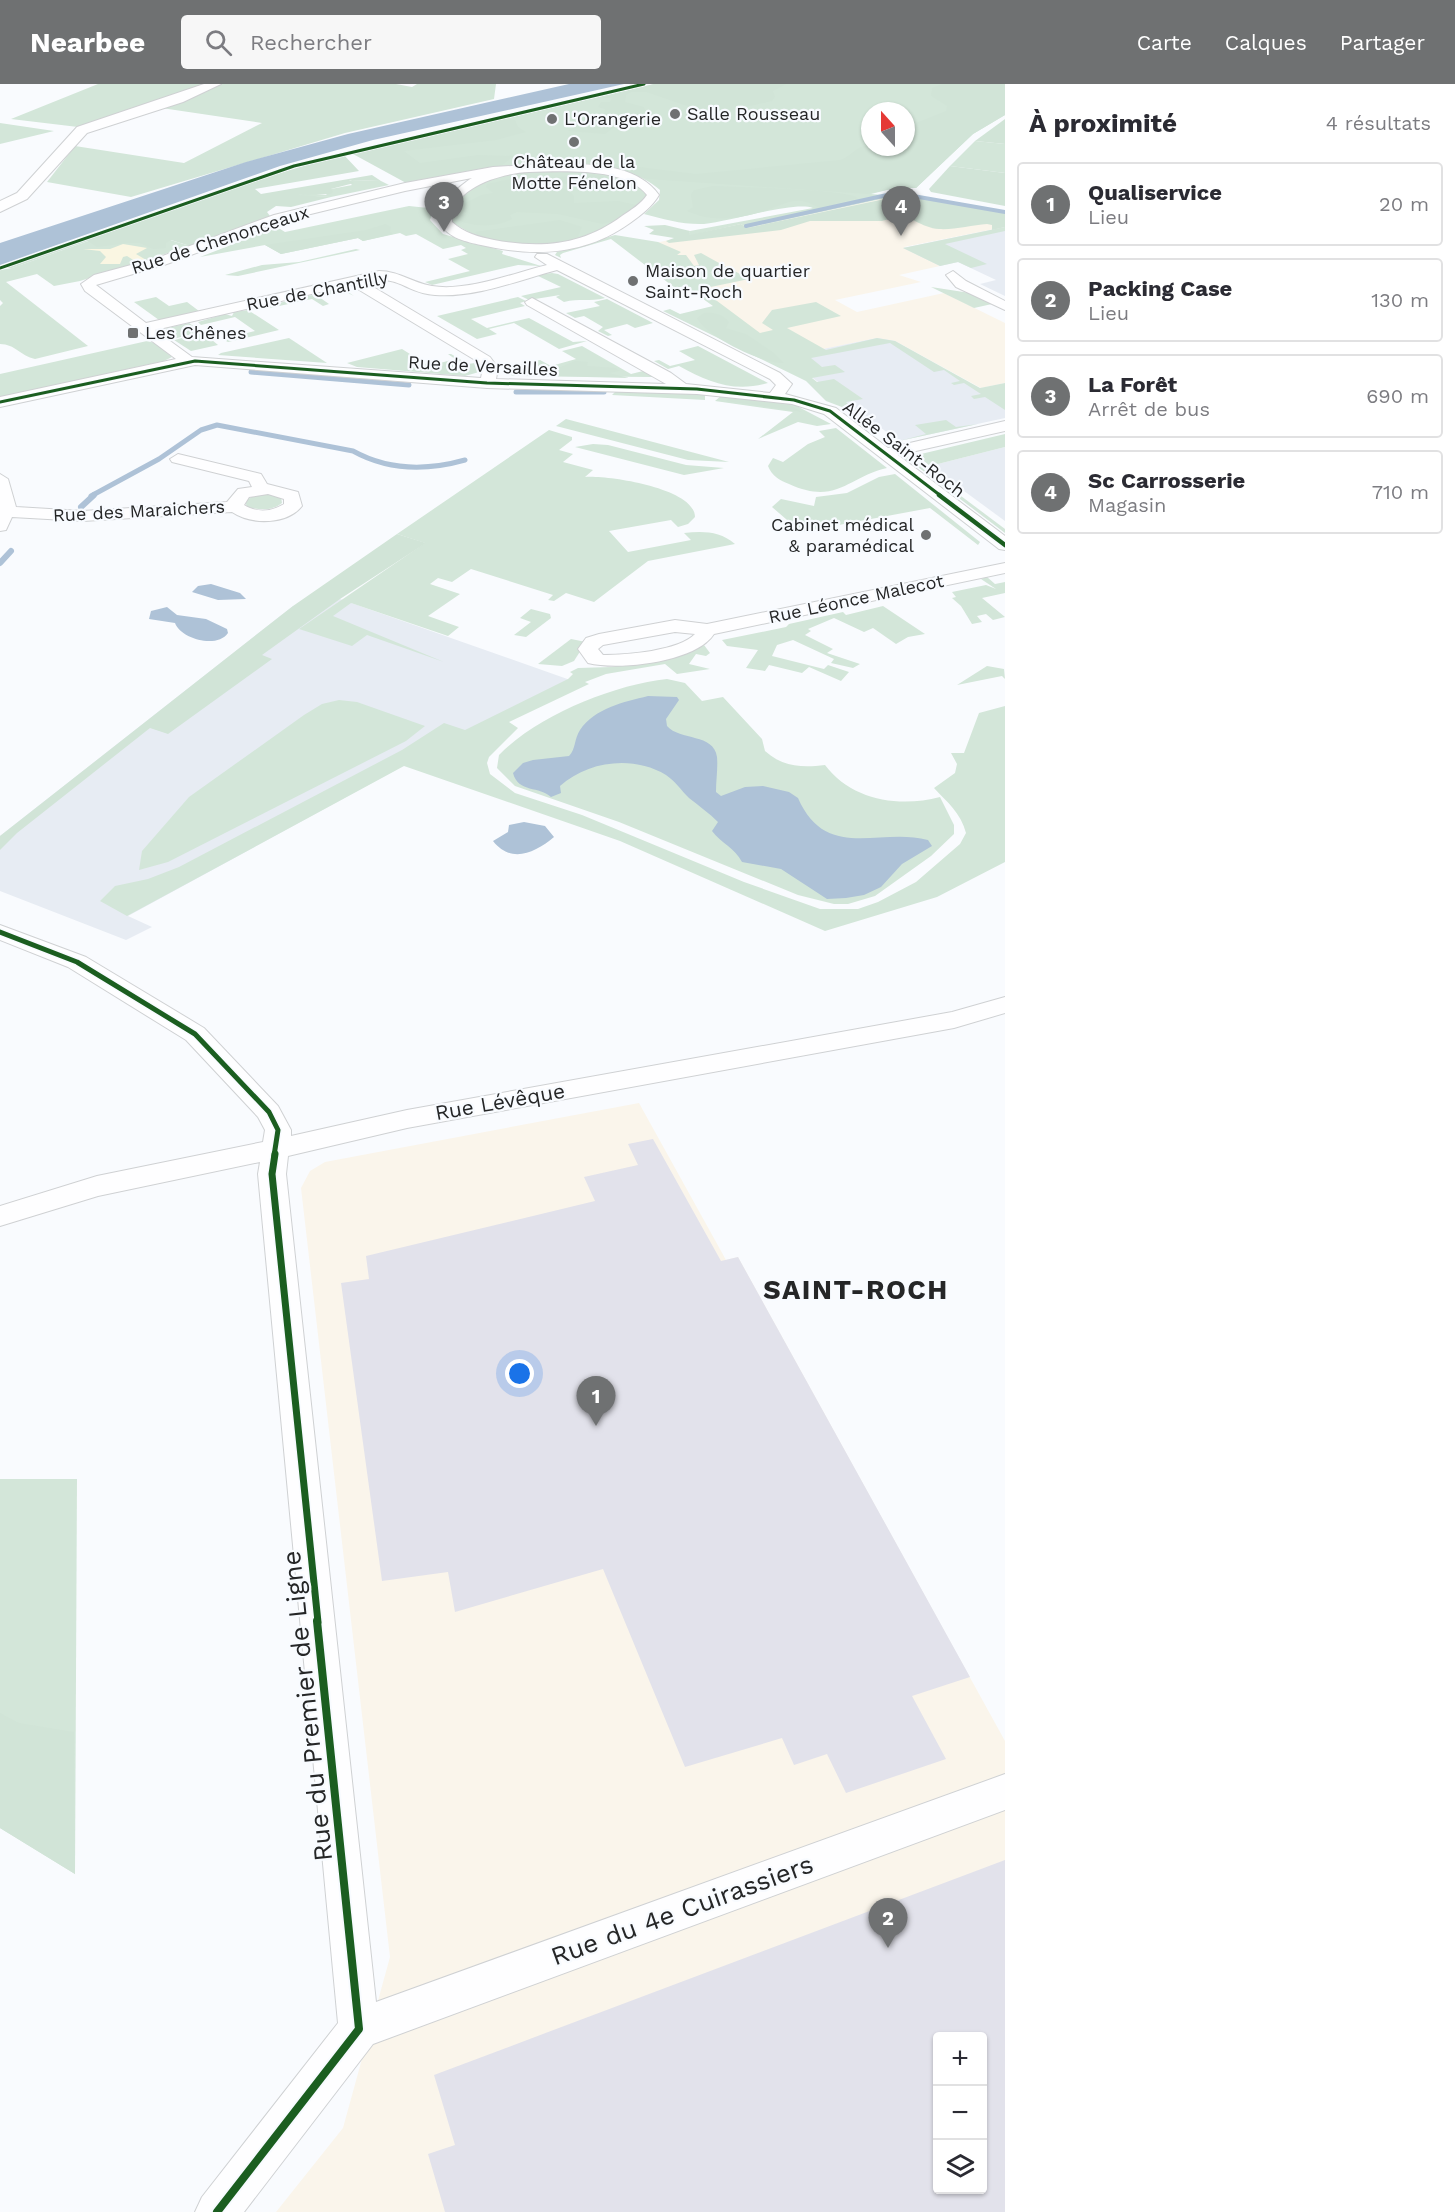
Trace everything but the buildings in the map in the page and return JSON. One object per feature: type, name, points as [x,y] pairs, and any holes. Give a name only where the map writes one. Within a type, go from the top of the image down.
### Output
[{"type":"street","points":[[0,207],[22,196],[82,130],[178,99],[214,84]]},
{"type":"street","name":"Rue de Chenonceaux","points":[[144,328],[90,288],[90,282],[162,261],[278,218],[405,187],[493,171],[542,168],[597,170],[634,179],[652,191],[648,203],[615,230],[557,249],[524,251]]},
{"type":"street","points":[[493,171],[475,181],[459,194],[446,212],[446,223],[467,237],[524,251],[558,266],[775,376],[784,384],[775,397]]},
{"type":"street","name":"Rue de Chantilly","points":[[144,328],[352,281],[392,275],[402,277],[425,289],[446,291],[558,266]]},
{"type":"street","points":[[952,275],[961,284],[1005,306]]},
{"type":"street","points":[[352,281],[485,360],[491,368],[487,383]]},
{"type":"street","points":[[532,303],[666,376],[681,388]]},
{"type":"street","points":[[144,328],[189,362]]},
{"type":"street","name":"Rue de Versailles","points":[[0,402],[189,362],[487,383],[681,388],[775,397]]},
{"type":"street","name":"Allée Saint-Roch","points":[[775,397],[823,408],[886,453],[1005,545]]},
{"type":"street","points":[[886,453],[1005,426]]},
{"type":"street","name":"Rue des Maraichers","points":[[178,459],[255,478],[262,489]]},
{"type":"street","points":[[0,479],[6,498],[4,519]]},
{"type":"street","name":"Rue des Maraichers","points":[[262,489],[288,493],[294,499],[293,506],[264,516],[243,513],[236,507],[235,501],[240,496],[262,489]]},
{"type":"street","name":"Rue des Maraichers","points":[[4,519],[236,507]]},
{"type":"street","name":"Rue Léonce Malecot","points":[[707,630],[702,640],[689,646],[615,661],[595,659],[588,649],[592,642],[599,640],[675,626],[707,630],[1005,568]]},
{"type":"street","name":"Rue du Premier de Ligne","points":[[0,932],[77,962],[148,1003],[195,1034],[269,1113],[278,1130],[272,1174],[360,2029]]},
{"type":"street","name":"Rue Lévêque","points":[[0,1216],[97,1186],[366,1130],[417,1116],[954,1020],[1005,1005]]},
{"type":"street","name":"Rue du 4e Cuirassiers","points":[[360,2029],[1005,1792]]},
{"type":"street","points":[[217,2212],[360,2029]]},
{"type":"shaded area","points":[[895,196],[1005,227],[904,247],[940,266],[899,275],[921,282],[835,300],[857,312],[944,293],[1005,323],[1005,383],[981,388],[895,341],[877,338],[784,357],[633,248],[741,224],[747,228]]},
{"type":"shaded area","points":[[1005,227],[1005,296],[980,284],[996,280],[958,262],[940,266],[903,248]]},
{"type":"shaded area","points":[[877,338],[895,341],[1005,404],[1005,418],[899,441],[784,357]]},
{"type":"shaded area","points":[[1005,447],[1005,521],[930,466]]},
{"type":"shaded area","points":[[340,599],[573,681],[403,766],[128,916],[152,927],[126,940],[0,891],[0,836],[293,606]]},
{"type":"shaded area","points":[[639,1103],[726,1260],[738,1257],[1005,1741],[1005,2212],[276,2212],[343,2128],[390,1957],[301,1188],[310,1171],[325,1162]]},
{"type":"green space","points":[[98,84],[396,84],[412,87],[417,84],[496,84],[494,99],[345,133],[131,197],[47,182],[75,146],[184,163],[262,123],[148,106],[78,127],[11,119]]},
{"type":"green space","points":[[654,84],[1005,84],[1005,115],[973,134],[916,188],[895,188],[871,194],[895,196],[747,228],[741,224],[688,236],[690,231],[813,208],[791,207],[704,224],[689,224],[644,214],[659,200],[660,190],[645,180],[619,171],[591,167],[436,178],[353,154]]},
{"type":"green space","points":[[654,84],[786,84],[773,91],[775,97],[772,101],[719,113],[696,109],[646,92],[631,92],[626,95],[625,102],[644,107],[646,113],[636,117],[623,117],[620,123],[605,134],[568,131],[581,123],[586,114],[604,114],[605,109],[598,107],[601,102],[610,102],[612,98],[601,98]]},
{"type":"green space","points":[[942,84],[1005,84],[1005,115],[973,134],[916,188],[895,188],[868,194],[648,179],[613,169],[607,163],[696,174],[840,160],[861,147],[861,156],[915,156],[915,123],[946,111],[947,106],[931,96],[932,88]]},
{"type":"green space","points":[[506,119],[515,120],[518,127],[526,132],[496,140],[404,151],[420,163],[478,155],[514,156],[498,168],[408,184],[353,154]]},
{"type":"green space","points":[[1005,119],[1005,144],[975,141]]},
{"type":"green space","points":[[0,123],[54,131],[0,144]]},
{"type":"green space","points":[[975,141],[1005,144],[1005,173],[950,166]]},
{"type":"green space","points":[[343,154],[359,171],[255,189],[261,194],[372,175],[381,181],[349,180],[354,183],[331,189],[333,192],[331,194],[298,195],[331,197],[291,207],[276,206],[267,212],[270,216],[190,246],[171,240],[166,243],[166,248],[153,249],[140,243],[97,247],[88,241],[12,268],[5,268],[257,180]]},
{"type":"green space","points":[[524,158],[595,161],[591,167],[518,164]]},
{"type":"green space","points":[[950,166],[1005,173],[1005,206],[931,192],[929,189]]},
{"type":"green space","points":[[531,170],[577,170],[608,174],[623,178],[648,194],[642,203],[611,228],[564,245],[481,239],[453,223],[452,211],[460,200],[477,185],[496,177]]},
{"type":"green space","points":[[594,174],[635,184],[637,188],[618,190],[610,186],[599,192],[587,190],[591,187],[587,185],[537,182],[548,178]]},
{"type":"green space","points":[[514,178],[526,179],[529,182],[515,190],[561,188],[574,196],[574,203],[618,201],[637,205],[617,220],[602,224],[558,214],[517,212],[510,215],[512,219],[492,225],[469,224],[456,219],[457,216],[467,214],[459,207],[461,205],[481,195],[493,193],[486,187],[487,184]]},
{"type":"green space","points":[[348,181],[381,181],[389,185],[331,197],[296,196],[306,193],[326,195],[331,189],[352,185]]},
{"type":"green space","points":[[713,186],[834,192],[858,198],[819,208],[806,202],[792,201],[749,215],[728,218],[707,217],[687,211],[693,207],[691,194],[694,190]]},
{"type":"green space","points":[[904,195],[1005,213],[1005,227],[992,230],[992,225],[987,224],[939,229],[901,215],[890,214],[889,219],[882,221],[810,221],[781,230],[669,243],[666,241],[674,238],[649,234],[654,230],[644,226],[665,225],[690,231],[689,235],[741,224],[747,228]]},
{"type":"green space","points":[[409,206],[438,209],[433,211],[430,220],[443,234],[503,251],[502,254],[541,266],[518,265],[432,285],[425,282],[470,271],[448,259],[468,254],[461,250],[466,248],[461,245],[443,249],[416,234],[406,236],[400,233],[363,241],[358,238],[281,254],[265,245],[200,257],[272,229],[266,226],[272,224],[285,232]]},
{"type":"green space","points":[[560,220],[582,227],[578,236],[581,238],[557,245],[537,246],[489,240],[475,232]]},
{"type":"green space","points":[[385,224],[391,227],[390,232],[393,234],[363,241],[358,238],[281,254],[265,245],[366,230]]},
{"type":"green space","points":[[128,227],[190,246],[80,281],[54,286],[37,274],[6,282],[88,346],[35,359],[10,346],[0,344],[0,306],[3,303],[0,300],[0,270],[12,268]]},
{"type":"green space","points":[[1005,227],[1005,231],[945,244],[987,264],[971,268],[958,262],[940,266],[903,248]]},
{"type":"green space","points":[[615,235],[658,242],[681,252],[677,255],[686,255],[694,266],[699,265],[694,255],[701,253],[728,268],[708,273],[731,269],[749,279],[701,289],[760,333],[773,330],[762,323],[772,310],[816,302],[841,316],[787,328],[826,350],[877,338],[895,341],[980,388],[1005,383],[1005,410],[985,397],[974,399],[971,396],[981,394],[964,383],[954,385],[951,383],[960,381],[944,370],[934,372],[890,343],[811,358],[822,367],[835,365],[845,372],[812,378],[817,382],[834,379],[863,399],[846,402],[863,415],[826,401],[806,381],[663,311],[670,309],[680,314],[713,306],[685,286],[675,288],[611,239],[563,253],[560,255],[561,258],[555,255],[557,252]]},
{"type":"green space","points":[[360,250],[238,276],[225,275],[262,265],[299,262]]},
{"type":"green space","points":[[552,273],[605,298],[564,302],[556,297],[560,295],[529,300],[521,296],[561,287],[536,275]]},
{"type":"green space","points":[[931,287],[970,293],[992,304],[974,308]]},
{"type":"green space","points":[[342,288],[354,296],[344,291],[319,297],[329,304],[323,306],[312,299],[265,309],[262,307]]},
{"type":"green space","points":[[156,297],[169,306],[187,302],[199,311],[159,320],[134,302]]},
{"type":"green space","points":[[518,297],[526,301],[520,303],[525,306],[471,319],[487,328],[529,318],[573,342],[587,341],[559,349],[514,323],[489,329],[497,334],[477,339],[437,316]]},
{"type":"green space","points":[[607,299],[653,323],[635,328],[627,324],[604,330],[612,335],[608,336],[598,331],[603,327],[584,316],[575,318],[566,313],[600,306],[594,302]]},
{"type":"green space","points":[[248,310],[279,330],[228,342],[222,339],[255,331],[235,317],[201,325],[198,322],[225,314],[232,316],[234,312]]},
{"type":"green space","points":[[704,313],[721,315],[729,322],[726,328],[746,334],[774,353],[784,363],[749,354],[723,341],[697,318]]},
{"type":"green space","points":[[189,323],[199,330],[197,333],[173,339],[164,333],[167,328]]},
{"type":"green space","points":[[199,334],[206,335],[218,345],[191,351],[174,340]]},
{"type":"green space","points":[[289,338],[327,363],[218,355],[221,353]]},
{"type":"green space","points":[[147,341],[155,343],[172,357],[164,361],[0,397],[0,374]]},
{"type":"green space","points":[[582,346],[631,374],[643,371],[654,377],[514,376],[503,373],[503,369],[540,360],[551,366],[576,359],[562,351]]},
{"type":"green space","points":[[698,346],[768,383],[744,387],[722,384],[700,377],[679,366],[668,369],[654,361],[659,360],[670,366],[695,360],[679,351]]},
{"type":"green space","points":[[402,349],[429,366],[455,359],[448,354],[451,354],[468,364],[475,363],[479,366],[479,372],[465,376],[357,367],[347,363]]},
{"type":"green space","points":[[575,361],[588,362],[587,366],[615,368],[620,371],[609,373],[629,378],[544,376],[538,375],[534,370],[561,367]]},
{"type":"green space","points":[[618,389],[705,395],[705,400],[612,395]]},
{"type":"green space","points":[[722,395],[793,404],[831,424],[817,426],[798,422],[758,439],[793,412],[715,401]]},
{"type":"green space","points":[[729,398],[790,405],[802,412],[726,401]]},
{"type":"green space","points":[[566,419],[729,462],[688,460],[556,426]]},
{"type":"green space","points":[[946,420],[956,427],[978,424],[899,441],[926,434],[915,425]]},
{"type":"green space","points":[[836,428],[887,468],[831,491],[819,492],[805,490],[779,479],[768,466],[773,458],[783,462],[808,444],[825,437],[819,431]]},
{"type":"green space","points":[[549,430],[572,437],[572,440],[559,450],[573,454],[563,462],[593,470],[585,477],[611,478],[648,485],[681,498],[691,507],[695,517],[688,524],[678,527],[671,520],[609,531],[628,552],[691,540],[684,533],[691,532],[717,534],[735,544],[648,561],[594,602],[566,593],[554,601],[548,600],[553,595],[471,569],[452,582],[438,578],[430,584],[460,594],[428,616],[459,627],[448,636],[351,603],[333,616],[444,662],[367,635],[352,646],[299,629],[425,543],[397,534]]},
{"type":"green space","points":[[1005,434],[1005,447],[930,466],[918,456],[921,454]]},
{"type":"green space","points":[[593,444],[608,445],[686,465],[724,468],[684,475],[575,447]]},
{"type":"green space","points":[[905,454],[1005,529],[1005,533],[910,461],[903,460],[902,456]]},
{"type":"green space","points":[[895,474],[980,542],[978,545],[930,508],[801,532],[772,507],[781,499],[814,506],[816,497],[847,493],[879,477]]},
{"type":"green space","points":[[268,493],[281,497],[282,503],[266,509],[247,507],[245,501],[253,496]]},
{"type":"green space","points":[[397,534],[426,543],[340,599],[262,655],[272,659],[168,734],[150,728],[17,833],[0,850],[0,836],[293,606]]},
{"type":"green space","points":[[987,577],[995,584],[1005,582],[1005,593],[982,598],[1005,617],[993,620],[986,614],[977,616],[982,622],[972,624],[961,606],[952,598],[956,597],[952,592],[986,585],[996,589],[981,579]]},
{"type":"green space","points":[[883,606],[925,634],[908,637],[896,644],[873,628],[864,632],[834,618],[808,629],[811,631],[805,635],[833,649],[827,653],[860,664],[853,668],[831,663],[834,659],[793,640],[777,645],[772,656],[824,669],[828,665],[849,672],[841,681],[809,667],[802,673],[769,665],[765,671],[746,668],[758,650],[727,646],[722,640],[843,612],[846,615]]},
{"type":"green space","points":[[531,609],[550,614],[551,618],[526,637],[514,635],[531,622],[520,618]]},
{"type":"green space","points":[[571,639],[586,642],[574,661],[562,666],[538,664]]},
{"type":"green space","points":[[704,645],[710,653],[706,656],[696,654],[689,664],[710,669],[677,674],[665,664],[606,674],[585,682],[589,684],[509,722],[518,728],[489,757],[487,763],[490,774],[515,793],[582,815],[744,882],[820,909],[858,909],[878,902],[916,882],[960,844],[966,833],[964,826],[953,808],[934,788],[955,773],[957,764],[951,753],[964,753],[979,713],[1005,706],[1005,862],[937,897],[825,931],[620,841],[404,766],[127,916],[100,901],[115,886],[148,879],[179,867],[402,750],[444,723],[465,730],[568,679],[573,674],[570,672],[578,668],[611,667],[697,649]]},
{"type":"green space","points":[[987,666],[1004,669],[1005,679],[1002,676],[957,685]]},
{"type":"green space","points":[[667,679],[685,683],[702,701],[723,697],[762,739],[765,751],[779,760],[801,766],[825,765],[848,786],[877,798],[908,802],[940,797],[954,825],[954,834],[931,856],[875,896],[848,904],[834,904],[798,895],[619,822],[515,786],[497,768],[499,755],[515,740],[555,715],[600,695],[646,682]]},
{"type":"green space","points":[[339,700],[357,702],[425,726],[406,741],[168,862],[139,870],[142,851],[189,797],[304,715],[322,704]]},
{"type":"green space","points":[[0,1479],[77,1479],[75,1874],[0,1828]]},
{"type":"green space","points":[[0,1713],[19,1723],[74,1732],[75,1874],[0,1828]]},
{"type":"sand","points":[[123,244],[147,248],[136,254],[148,261],[138,263],[127,256],[123,257],[120,264],[100,264],[106,257],[100,251],[83,249],[110,249]]},
{"type":"water","points":[[569,84],[624,84],[373,140],[280,166],[0,265],[0,243],[246,162],[348,134]]},
{"type":"water","points":[[211,584],[240,593],[246,599],[218,600],[192,592],[198,586]]},
{"type":"water","points":[[167,607],[177,615],[206,619],[227,629],[228,633],[216,640],[200,640],[184,634],[175,623],[149,619],[151,611]]},
{"type":"water","points":[[648,696],[677,697],[679,700],[666,719],[667,726],[680,734],[710,744],[715,749],[717,757],[716,792],[721,796],[745,787],[763,786],[789,792],[798,798],[810,818],[823,830],[839,836],[855,838],[909,837],[928,840],[932,846],[902,864],[881,887],[864,895],[827,899],[781,869],[742,862],[736,853],[712,831],[718,822],[689,798],[669,777],[653,769],[625,763],[597,766],[571,778],[560,786],[561,793],[551,797],[520,784],[516,779],[513,773],[523,763],[569,756],[580,730],[594,716],[611,707]]},
{"type":"water","points":[[524,822],[545,826],[554,837],[539,848],[523,854],[507,852],[493,841],[508,832],[509,825]]},
{"type":"waterway","points":[[746,226],[896,193],[1005,212]]},
{"type":"waterway","points":[[251,372],[409,385]]},
{"type":"waterway","points":[[516,392],[604,392]]},
{"type":"waterway","points":[[91,496],[159,459],[201,430],[217,425],[353,451],[394,466],[436,466],[465,460]]},
{"type":"waterway","points":[[81,507],[94,495]]},
{"type":"waterway","points":[[0,563],[11,551]]},
{"type":"cycle path","points":[[0,268],[294,166],[644,84]]},
{"type":"cycle path","points":[[0,402],[171,364],[195,361],[487,383],[697,389],[794,400],[830,411],[1005,545]]},
{"type":"cycle path","points":[[0,932],[77,962],[148,1003],[195,1034],[269,1112],[278,1130],[272,1174],[359,2029],[217,2212]]},
{"type":"place","name":"Salle Rousseau","points":[[675,114]]},
{"type":"place","name":"L'Orangerie","points":[[552,119]]},
{"type":"place","name":"Château de la Motte Fénelon","points":[[574,142]]},
{"type":"place","name":"La Forêt","points":[[444,232]]},
{"type":"place","name":"Sc Carrosserie","points":[[901,236]]},
{"type":"place","name":"Maison de quartier Saint-Roch","points":[[633,281]]},
{"type":"place","name":"Les Chênes","points":[[133,333]]},
{"type":"place","name":"Cabinet médical & paramédical","points":[[926,535]]},
{"type":"place","name":"Qualiservice","points":[[596,1426]]},
{"type":"place","name":"Packing Case","points":[[888,1948]]},
{"type":"district","name":"SAINT-ROCH","points":[[856,1290]]}]
